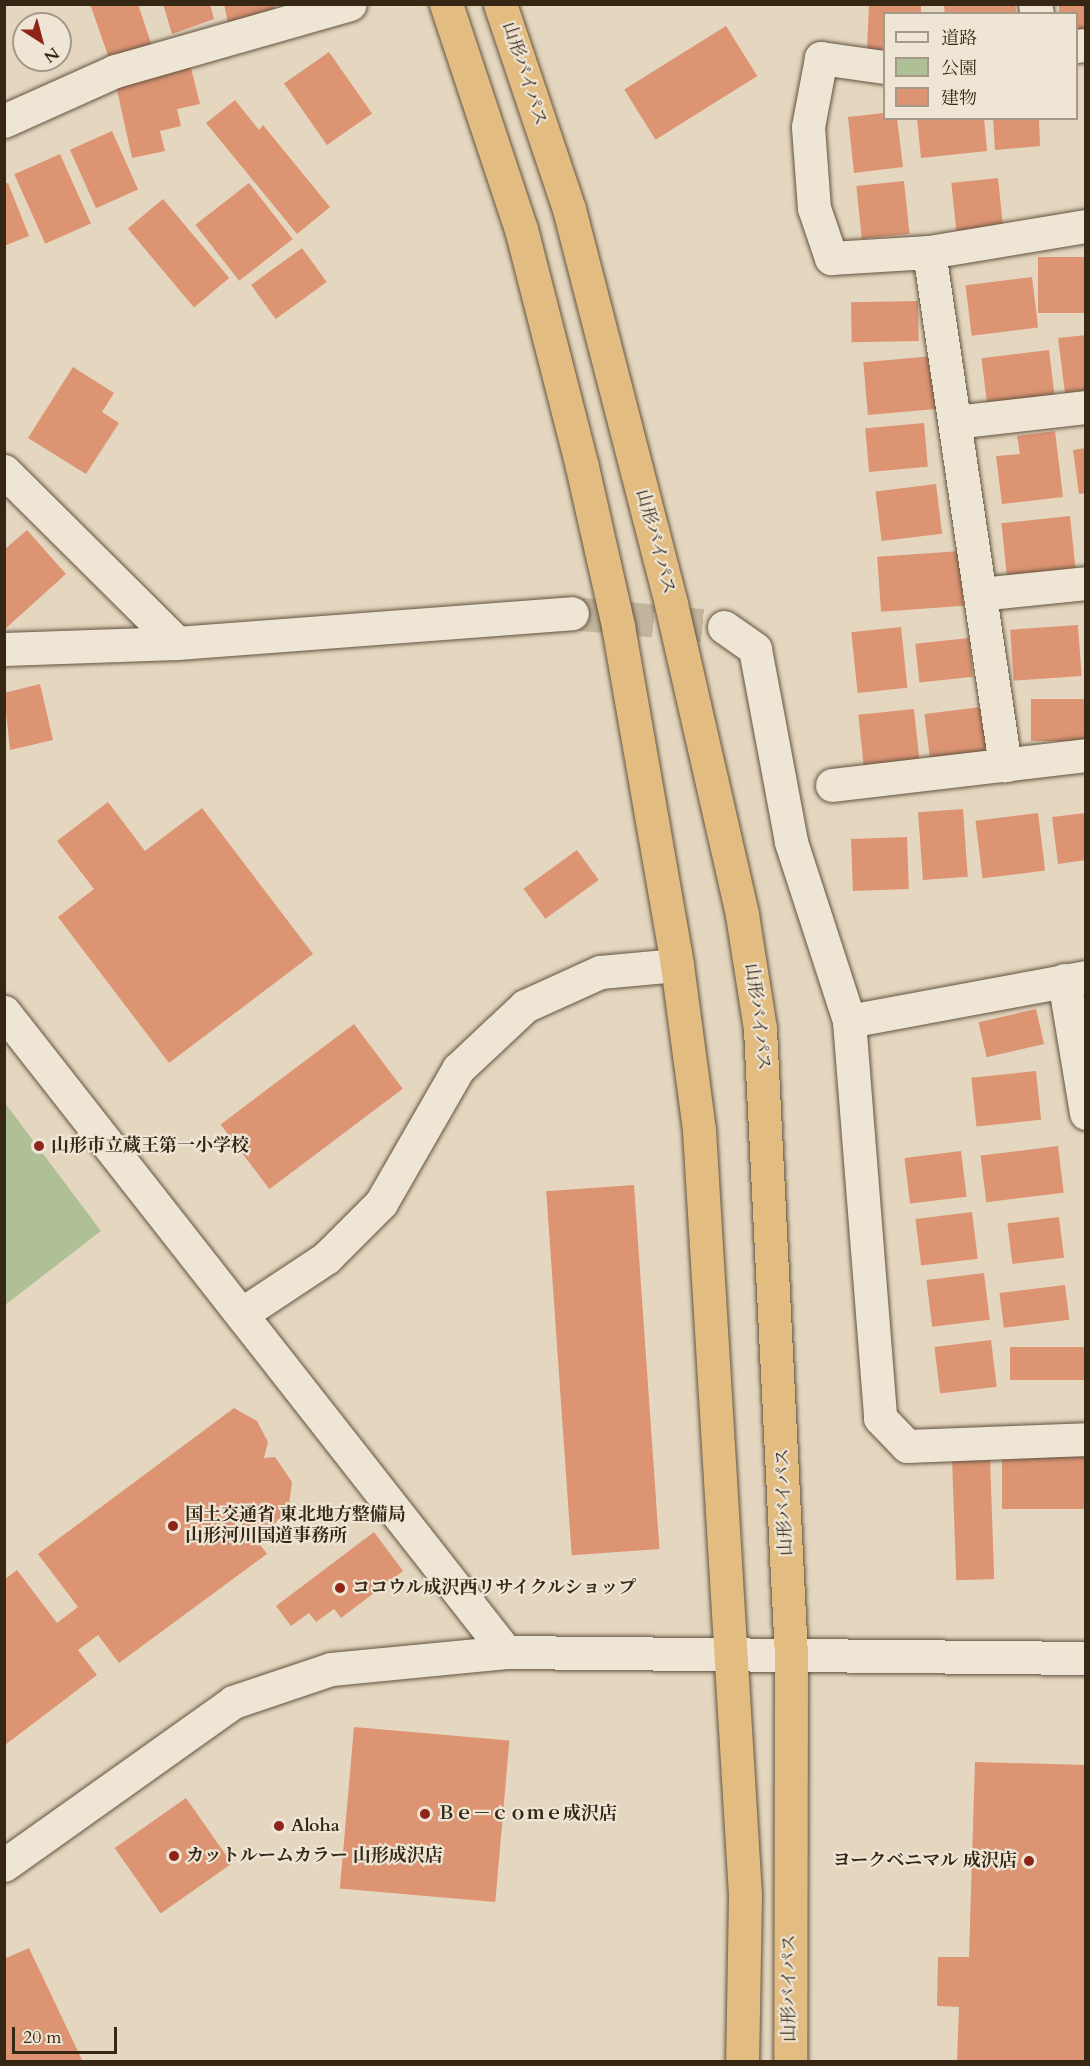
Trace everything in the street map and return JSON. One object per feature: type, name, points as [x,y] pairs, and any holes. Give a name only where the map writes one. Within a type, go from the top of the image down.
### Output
[{"type":"highway","points":[[446,4],[521,229],[582,467],[618,626],[677,965],[699,1130],[728,1656],[745,1896],[742,2061]]},
{"type":"highway","name":"山形バイパス","points":[[500,4],[568,209],[671,604],[742,915],[770,1137],[791,1656],[790,2061]]},
{"type":"street","points":[[4,121],[115,71],[313,9],[350,4]]},
{"type":"street","points":[[883,67],[821,58],[808,127],[814,208],[831,258],[928,252],[1086,226]]},
{"type":"street","points":[[928,252],[1005,765]]},
{"type":"street","points":[[955,422],[1086,407]]},
{"type":"street","points":[[4,471],[177,643]]},
{"type":"street","points":[[980,594],[1086,584]]},
{"type":"street","points":[[4,649],[177,643],[572,613]]},
{"type":"street","points":[[724,627],[755,649],[791,842],[849,1021],[880,1418],[907,1446],[1086,1440]]},
{"type":"street","points":[[832,785],[1086,755]]},
{"type":"street","points":[[243,1313],[326,1258],[381,1203],[458,1069],[525,1006],[600,972],[677,965]]},
{"type":"street","points":[[849,1021],[1075,979],[1086,1113]]},
{"type":"street","points":[[4,1012],[243,1313],[506,1652]]},
{"type":"street","points":[[4,1865],[233,1702],[331,1669],[506,1652],[1086,1658]]},
{"type":"green space","points":[[5,1103],[101,1231],[5,1305]]},
{"type":"building","points":[[90,4],[138,4],[152,46],[110,61]]},
{"type":"building","points":[[163,4],[210,4],[214,19],[172,34]]},
{"type":"building","points":[[224,4],[274,4],[275,11],[228,23]]},
{"type":"building","points":[[869,4],[921,4],[921,12],[883,12],[883,50],[867,49]]},
{"type":"building","points":[[1015,4],[1016,12],[945,12],[944,6]]},
{"type":"building","points":[[1059,4],[1086,4],[1086,33],[1078,34],[1078,12],[1059,12]]},
{"type":"building","points":[[726,26],[757,76],[655,140],[624,90]]},
{"type":"building","points":[[329,52],[372,113],[327,145],[284,84]]},
{"type":"building","points":[[190,64],[200,104],[177,109],[181,126],[160,131],[165,151],[132,158],[115,81]]},
{"type":"building","points":[[235,100],[259,130],[263,125],[330,207],[297,234],[206,123]]},
{"type":"building","points":[[883,113],[883,120],[897,120],[903,167],[854,173],[848,117]]},
{"type":"building","points":[[917,120],[984,120],[987,151],[921,158]]},
{"type":"building","points":[[993,120],[1039,120],[1040,146],[995,150]]},
{"type":"building","points":[[112,131],[138,189],[96,208],[70,150]]},
{"type":"building","points":[[60,154],[91,223],[45,244],[14,174]]},
{"type":"building","points":[[998,178],[1003,227],[956,232],[951,183]]},
{"type":"building","points":[[904,181],[910,234],[862,239],[856,186]]},
{"type":"building","points":[[8,183],[29,236],[4,246],[4,184]]},
{"type":"building","points":[[249,183],[293,239],[239,281],[195,225]]},
{"type":"building","points":[[163,199],[229,278],[194,307],[128,229]]},
{"type":"building","points":[[302,248],[327,282],[276,319],[251,285]]},
{"type":"building","points":[[1038,257],[1086,257],[1086,313],[1038,313]]},
{"type":"building","points":[[1032,277],[1038,328],[972,336],[965,285]]},
{"type":"building","points":[[918,301],[919,341],[852,342],[851,302]]},
{"type":"building","points":[[1086,335],[1086,390],[1065,393],[1058,338]]},
{"type":"building","points":[[1049,350],[1055,398],[987,406],[982,358]]},
{"type":"building","points":[[934,356],[939,409],[868,415],[863,362]]},
{"type":"building","points":[[73,367],[114,393],[102,412],[119,423],[86,474],[28,438]]},
{"type":"building","points":[[924,423],[928,467],[869,472],[865,428]]},
{"type":"building","points":[[1055,431],[1063,497],[1002,504],[996,456],[1020,454],[1017,436]]},
{"type":"building","points":[[1086,448],[1086,493],[1079,494],[1073,450]]},
{"type":"building","points":[[936,484],[942,534],[882,541],[875,491]]},
{"type":"building","points":[[1070,516],[1076,570],[1007,577],[1001,523]]},
{"type":"building","points":[[27,530],[66,574],[6,628],[4,550]]},
{"type":"building","points":[[960,551],[964,606],[881,612],[877,557]]},
{"type":"building","points":[[1078,625],[1082,676],[1014,681],[1010,630]]},
{"type":"building","points":[[901,627],[907,688],[858,693],[851,632]]},
{"type":"building","points":[[969,638],[973,677],[919,682],[915,644]]},
{"type":"building","points":[[40,684],[53,740],[10,750],[4,693]]},
{"type":"building","points":[[1031,699],[1086,699],[1086,741],[1031,741]]},
{"type":"building","points":[[981,707],[987,753],[930,760],[924,714]]},
{"type":"building","points":[[914,709],[920,765],[864,771],[858,715]]},
{"type":"building","points":[[108,802],[145,851],[202,808],[313,954],[169,1063],[58,917],[94,889],[57,841]]},
{"type":"building","points":[[963,809],[968,877],[923,880],[918,812]]},
{"type":"building","points":[[1038,813],[1045,871],[983,878],[975,821]]},
{"type":"building","points":[[1086,813],[1086,860],[1058,864],[1052,817]]},
{"type":"building","points":[[907,837],[909,889],[853,891],[851,839]]},
{"type":"building","points":[[577,850],[599,880],[545,919],[524,889]]},
{"type":"building","points":[[1036,1009],[1044,1044],[987,1057],[979,1022]]},
{"type":"building","points":[[354,1024],[403,1089],[269,1189],[221,1125]]},
{"type":"building","points":[[1036,1071],[1041,1120],[976,1127],[971,1078]]},
{"type":"building","points":[[1058,1146],[1064,1193],[986,1202],[981,1156]]},
{"type":"building","points":[[961,1151],[967,1197],[910,1204],[904,1158]]},
{"type":"building","points":[[634,1185],[659,1549],[572,1555],[546,1191]]},
{"type":"building","points":[[972,1212],[978,1259],[921,1266],[915,1219]]},
{"type":"building","points":[[1059,1217],[1064,1258],[1012,1264],[1007,1223]]},
{"type":"building","points":[[984,1273],[990,1320],[932,1327],[926,1280]]},
{"type":"building","points":[[1065,1285],[1069,1320],[1004,1328],[999,1293]]},
{"type":"building","points":[[991,1340],[997,1387],[940,1394],[934,1347]]},
{"type":"building","points":[[1010,1347],[1086,1347],[1086,1380],[1010,1380]]},
{"type":"building","name":"国土交通省 東北地方整備局 山形河川国道事務所","points":[[234,1408],[257,1421],[268,1442],[264,1458],[275,1457],[292,1482],[288,1513],[255,1538],[267,1554],[119,1663],[98,1635],[78,1650],[97,1675],[5,1745],[5,1579],[17,1570],[57,1623],[78,1607],[38,1554]]},
{"type":"building","points":[[1002,1457],[1086,1457],[1086,1509],[1002,1509]]},
{"type":"building","points":[[990,1458],[994,1579],[956,1580],[952,1459]]},
{"type":"building","name":"ココウル成沢西リサイクルショップ","points":[[374,1532],[403,1571],[341,1618],[334,1609],[316,1622],[309,1613],[291,1626],[276,1606]]},
{"type":"building","name":"Ｂｅ－ｃｏｍｅ成沢店","points":[[354,1727],[509,1741],[495,1902],[340,1888]]},
{"type":"building","name":"ヨークベニマル 成沢店","points":[[975,1762],[1086,1765],[1086,2062],[957,2062],[959,2007],[937,2006],[938,1957],[969,1957]]},
{"type":"building","name":"カットルームカラー 山形成沢店","points":[[186,1798],[232,1864],[161,1913],[115,1848]]},
{"type":"building","points":[[29,1948],[83,2062],[4,2062],[4,1959]]},
{"type":"tunnel","points":[[572,613],[724,627]]},
{"type":"place","name":"山形市立蔵王第一小学校","points":[[39,1146]]},
{"type":"place","name":"国土交通省 東北地方整備局 山形河川国道事務所","points":[[173,1526]]},
{"type":"place","name":"ココウル成沢西リサイクルショップ","points":[[340,1588]]},
{"type":"place","name":"Ｂｅ－ｃｏｍｅ成沢店","points":[[425,1814]]},
{"type":"place","name":"Aloha","points":[[279,1826]]},
{"type":"place","name":"カットルームカラー 山形成沢店","points":[[174,1856]]},
{"type":"place","name":"ヨークベニマル 成沢店","points":[[1029,1861]]}]
